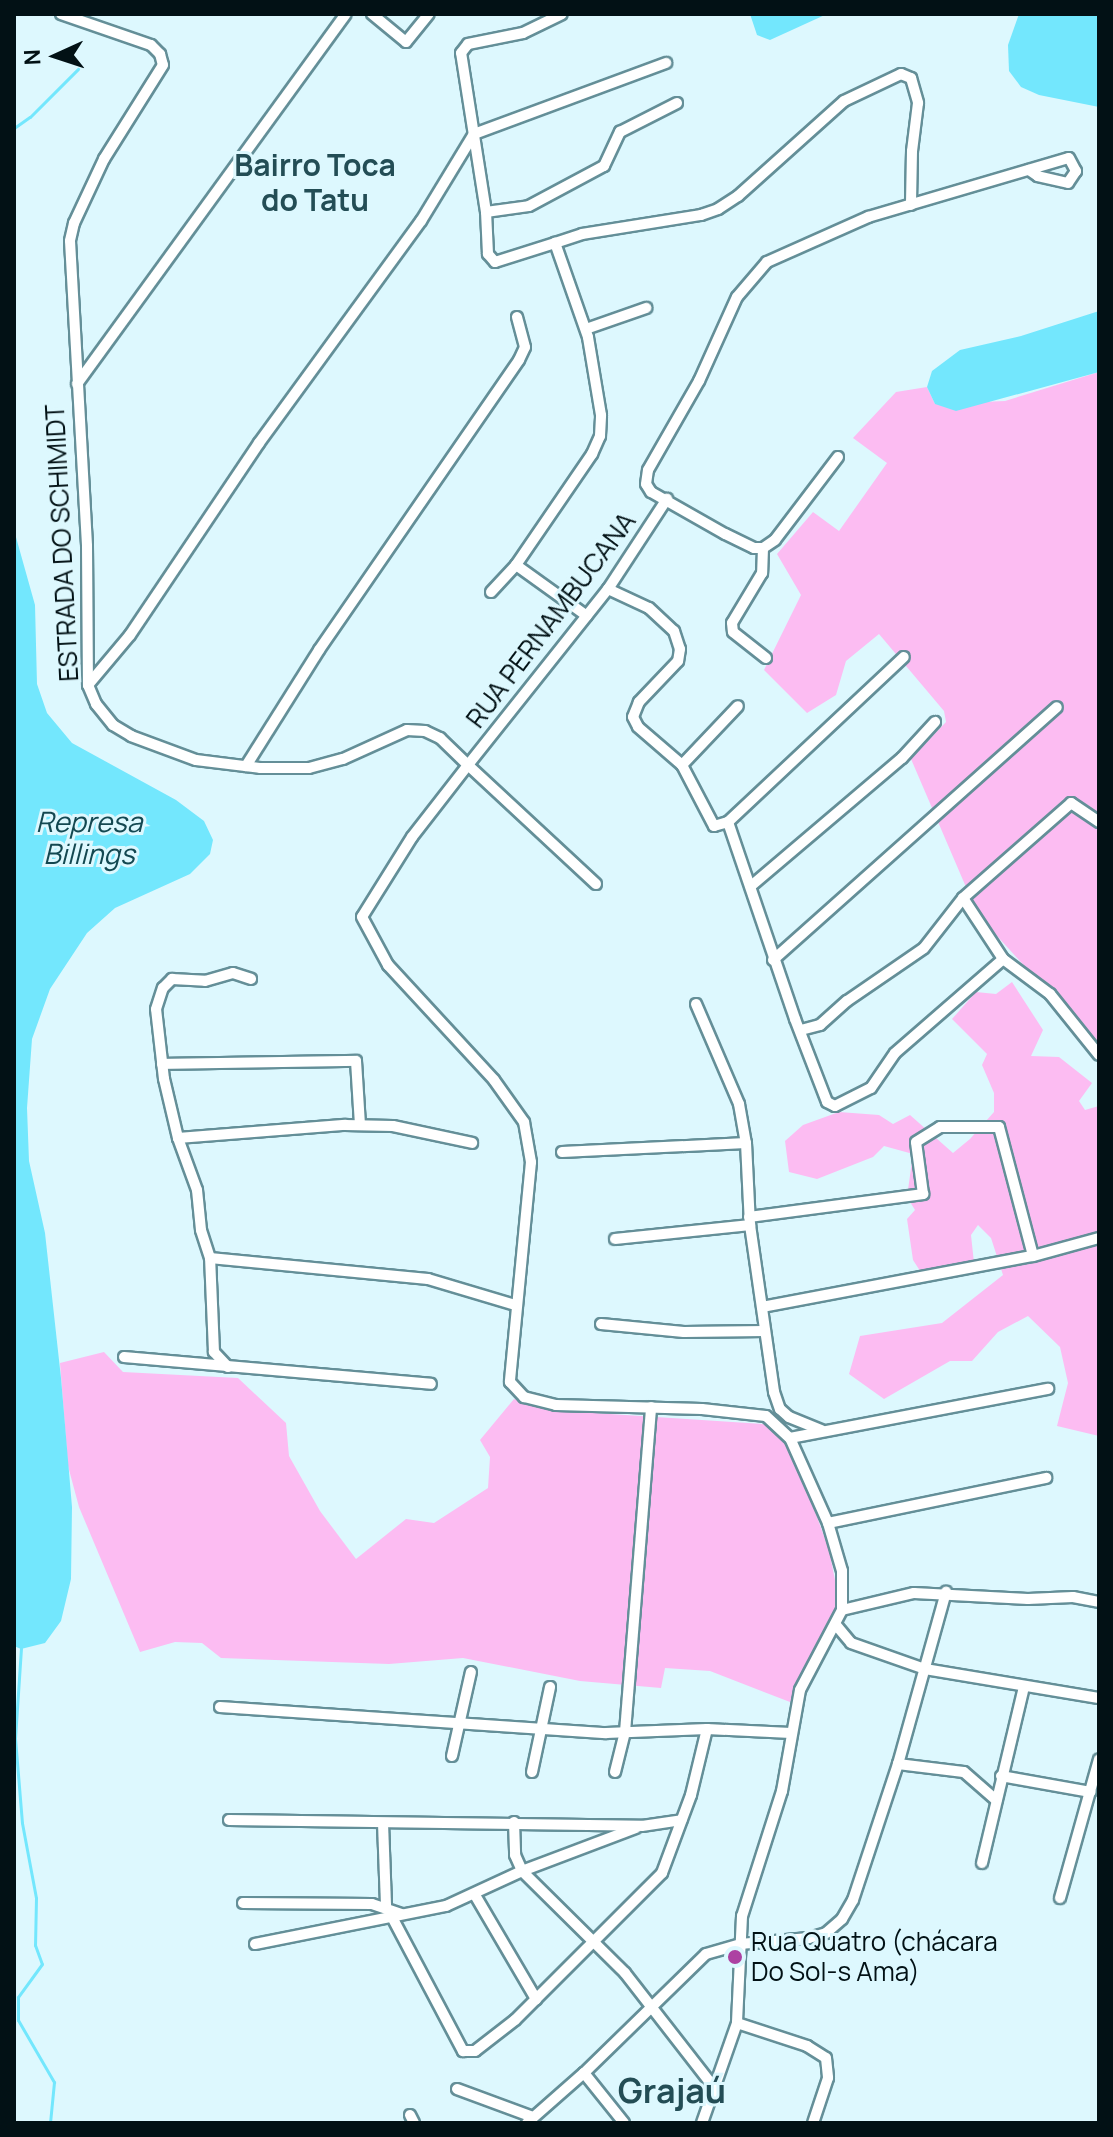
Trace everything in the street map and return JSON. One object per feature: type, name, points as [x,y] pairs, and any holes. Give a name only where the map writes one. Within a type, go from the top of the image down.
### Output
[{"type":"street","name":"ESTRADA DO SCHIMIDT","points":[[61,14],[151,45],[160,54],[163,65],[104,159],[74,223],[71,270],[87,546],[88,685],[96,704],[113,725],[131,736],[196,760],[288,770],[323,766],[407,730],[425,731],[440,738],[596,884]]},
{"type":"street","points":[[77,384],[234,174],[346,14]]},
{"type":"street","points":[[372,14],[406,42],[429,14]]},
{"type":"street","points":[[562,14],[523,33],[464,47],[461,53],[486,212],[488,254],[495,262],[582,234],[701,215],[718,209],[748,187],[844,101],[901,74],[911,78],[918,103],[912,151],[911,205]]},
{"type":"street","points":[[88,685],[130,635],[259,443],[421,221],[474,134],[666,63]]},
{"type":"street","points":[[486,212],[529,206],[594,172],[604,166],[620,132],[677,103]]},
{"type":"street","points":[[838,457],[775,540],[763,548],[754,548],[725,534],[648,489],[648,470],[699,381],[737,297],[767,262],[788,250],[868,217],[1029,170]]},
{"type":"street","points":[[491,592],[516,565],[584,467],[600,436],[596,368],[586,329],[555,243]]},
{"type":"street","points":[[586,329],[646,308]]},
{"type":"street","points":[[246,766],[319,650],[519,360],[525,347],[517,317]]},
{"type":"street","name":"RUA PERNAMBUCANA","points":[[468,765],[608,589],[667,499]]},
{"type":"street","points":[[763,548],[762,573],[732,623],[733,632],[766,658]]},
{"type":"street","points":[[516,565],[587,616]]},
{"type":"street","points":[[608,589],[649,608],[674,631],[680,649],[678,661],[639,702],[633,717],[638,727],[682,765],[714,826],[728,822],[904,657]]},
{"type":"street","points":[[682,765],[738,706]]},
{"type":"street","points":[[773,960],[1057,707]]},
{"type":"street","points":[[751,886],[902,758],[935,722]]},
{"type":"street","points":[[468,765],[412,837],[364,908],[362,922],[388,965],[494,1080],[524,1122],[531,1162],[509,1373],[516,1392],[556,1405],[651,1407],[766,1416],[790,1438],[828,1523],[842,1571],[842,1610],[800,1690],[782,1791],[742,1916],[737,2023],[702,2123]]},
{"type":"street","points":[[801,1030],[820,1025],[847,1001],[924,948],[963,898],[1071,803],[1099,822]]},
{"type":"street","points":[[728,822],[773,960],[827,1102],[835,1106],[871,1088],[895,1053],[1003,959]]},
{"type":"street","points":[[963,898],[1003,959],[1050,994],[1099,1055]]},
{"type":"street","points":[[228,1367],[214,1352],[210,1258],[201,1230],[197,1190],[178,1138],[162,1064],[156,1009],[163,988],[172,979],[205,981],[233,973],[251,979]]},
{"type":"street","points":[[696,1004],[739,1104],[746,1143],[750,1221],[765,1331],[780,1409],[789,1417],[821,1430]]},
{"type":"street","points":[[162,1064],[356,1061],[360,1125]]},
{"type":"street","points":[[178,1138],[360,1125],[393,1126],[472,1143]]},
{"type":"street","points":[[615,1239],[923,1194],[916,1142],[940,1127],[999,1127],[1033,1256]]},
{"type":"street","points":[[562,1152],[746,1143]]},
{"type":"street","points":[[762,1307],[1033,1256],[1099,1238]]},
{"type":"street","points":[[210,1258],[428,1279],[515,1305]]},
{"type":"street","points":[[601,1324],[684,1332],[765,1331]]},
{"type":"street","points":[[124,1357],[431,1384]]},
{"type":"street","points":[[790,1438],[1048,1389]]},
{"type":"street","points":[[615,1772],[625,1732],[651,1407]]},
{"type":"street","points":[[828,1523],[1046,1478]]},
{"type":"street","points":[[842,1610],[884,1597],[946,1592],[1099,1602]]},
{"type":"street","points":[[457,2089],[528,2120],[584,2073],[706,1954],[740,1944],[809,1938],[826,1933],[842,1919],[853,1900],[898,1764],[946,1592]]},
{"type":"street","points":[[836,1625],[851,1643],[925,1669],[1099,1698]]},
{"type":"street","points":[[452,1756],[471,1672]]},
{"type":"street","points":[[532,1772],[550,1687]]},
{"type":"street","points":[[982,1863],[1024,1687]]},
{"type":"street","points":[[220,1707],[625,1732],[707,1729],[791,1733]]},
{"type":"street","points":[[243,1903],[386,1906],[396,1915],[466,2053],[497,2035],[662,1873],[697,1777],[707,1729]]},
{"type":"street","points":[[1060,1898],[1099,1759]]},
{"type":"street","points":[[898,1764],[964,1772],[996,1800]]},
{"type":"street","points":[[1001,1776],[1091,1792]]},
{"type":"street","points":[[229,1820],[642,1826],[682,1820]]},
{"type":"street","points":[[514,1822],[515,1855],[522,1871],[594,1941],[653,2006],[713,2086]]},
{"type":"street","points":[[383,1823],[386,1906]]},
{"type":"street","points":[[255,1944],[446,1906],[522,1871],[642,1826]]},
{"type":"street","points":[[475,1895],[536,1999]]},
{"type":"street","points":[[737,2023],[807,2046],[826,2058],[828,2078],[813,2123]]},
{"type":"street","points":[[584,2073],[624,2123]]},
{"type":"shaded area","points":[[1099,372],[1099,1055],[1050,994],[978,915],[911,759],[946,722],[944,711],[879,634],[846,661],[836,695],[807,713],[764,670],[801,595],[777,554],[813,512],[839,531],[887,463],[853,438],[896,392],[927,387],[935,404],[1005,401]]},
{"type":"shaded area","points":[[1012,982],[1043,1030],[1031,1056],[1059,1057],[1092,1083],[1079,1101],[1085,1110],[1099,1106],[1099,1436],[1057,1426],[1068,1383],[1060,1347],[1028,1316],[998,1332],[972,1361],[950,1361],[884,1399],[849,1374],[860,1336],[942,1323],[1003,1275],[991,1238],[978,1225],[971,1235],[974,1263],[924,1277],[913,1260],[907,1219],[915,1210],[907,1197],[913,1154],[884,1146],[873,1157],[817,1179],[789,1172],[785,1141],[803,1125],[839,1112],[879,1115],[893,1124],[910,1115],[953,1153],[970,1139],[994,1112],[994,1093],[982,1065],[987,1054],[952,1019],[976,992],[996,994]]},
{"type":"shaded area","points":[[104,1352],[123,1372],[238,1378],[286,1423],[289,1456],[320,1511],[356,1559],[406,1519],[434,1523],[488,1488],[490,1457],[480,1440],[514,1399],[549,1410],[763,1424],[780,1433],[809,1495],[829,1550],[839,1600],[834,1624],[790,1702],[710,1671],[665,1668],[661,1688],[580,1681],[463,1658],[389,1664],[221,1658],[202,1643],[175,1642],[140,1652],[79,1507],[68,1466],[60,1363]]},
{"type":"water","points":[[750,14],[827,14],[770,40],[757,35]]},
{"type":"water","points":[[1019,14],[1099,14],[1099,107],[1039,95],[1021,87],[1009,71],[1008,45]]},
{"type":"water","points":[[1099,311],[1099,372],[956,411],[935,404],[927,387],[932,371],[960,350],[1021,336]]},
{"type":"water","name":"Represa Billings","points":[[14,530],[35,605],[37,684],[47,713],[72,743],[176,800],[204,821],[213,840],[210,854],[190,874],[115,908],[87,933],[50,989],[32,1039],[27,1108],[29,1161],[45,1233],[61,1378],[72,1507],[71,1579],[61,1621],[45,1643],[21,1649],[14,1646]]},
{"type":"waterway","points":[[14,128],[30,117],[78,69]]},
{"type":"waterway","points":[[21,1648],[15,1738],[22,1823],[36,1898],[35,1945],[42,1964],[18,1997],[18,2020],[54,2082],[50,2123]]},
{"type":"place","name":"Rua Quatro (chácara Do Sol-s Ama)","points":[[735,1957]]},
{"type":"district","name":"Bairro Toca do Tatu","points":[[315,182]]},
{"type":"district","name":"Grajaú","points":[[672,2091]]}]
